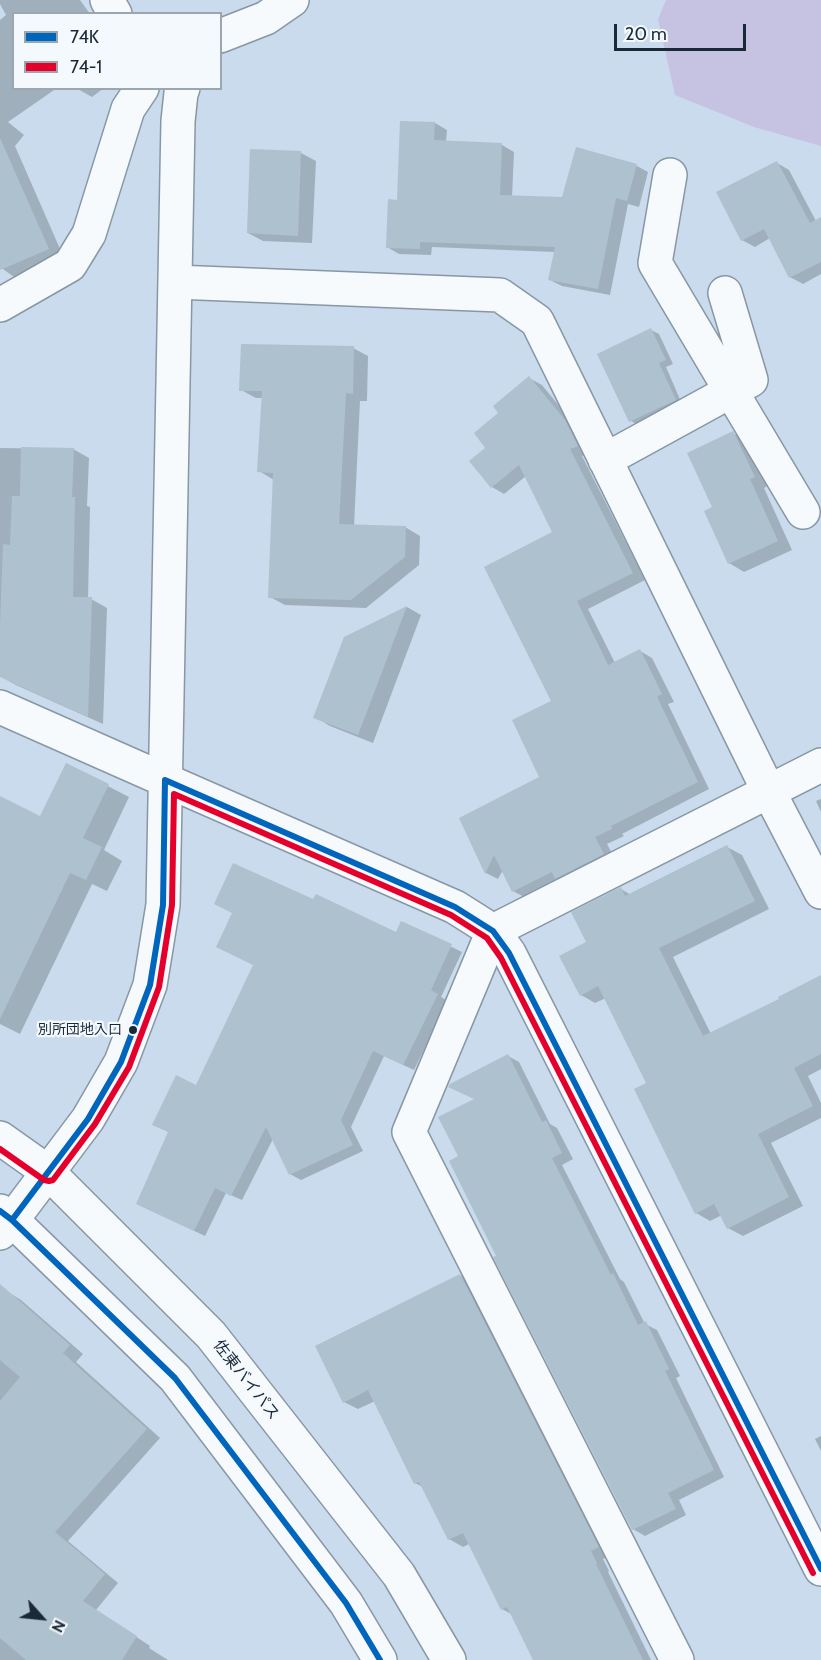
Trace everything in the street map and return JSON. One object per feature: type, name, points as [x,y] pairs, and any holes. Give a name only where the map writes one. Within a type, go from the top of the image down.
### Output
[{"type":"main road","points":[[222,35],[266,18],[292,0]]},
{"type":"main road","points":[[0,305],[70,265],[89,234],[128,110],[141,90]]},
{"type":"main road","points":[[180,90],[163,905],[150,985],[121,1062],[88,1119],[48,1172],[4,1222],[175,1378],[346,1603],[380,1660]]},
{"type":"main road","points":[[670,175],[655,263],[803,512]]},
{"type":"main road","points":[[175,282],[500,295],[537,321],[769,792],[821,892]]},
{"type":"main road","points":[[605,460],[751,380],[725,293]]},
{"type":"main road","points":[[0,707],[455,907],[494,931],[509,953],[821,1569]]},
{"type":"main road","points":[[677,1660],[409,1132],[494,931],[821,765]]},
{"type":"main road","name":"佐東バイパス","points":[[0,1138],[48,1172],[211,1335],[399,1575],[449,1660]]},
{"type":"shaded area","points":[[666,0],[821,0],[821,146],[754,127],[675,95],[658,19]]},
{"type":"building","points":[[400,121],[435,122],[434,140],[502,143],[500,195],[562,197],[576,147],[637,164],[627,201],[616,198],[598,289],[548,280],[555,247],[420,242],[420,249],[386,248],[388,199],[397,200]]},
{"type":"building","points":[[0,138],[49,249],[0,270]]},
{"type":"building","points":[[250,149],[301,151],[298,236],[247,233]]},
{"type":"building","points":[[777,161],[810,223],[821,217],[821,262],[789,278],[764,229],[741,241],[716,192]]},
{"type":"building","points":[[651,328],[666,360],[659,363],[676,400],[629,422],[597,354]]},
{"type":"building","points":[[241,344],[354,346],[353,394],[346,393],[339,524],[406,526],[405,557],[351,600],[268,598],[273,473],[257,472],[262,391],[239,391]]},
{"type":"building","points":[[529,376],[565,420],[578,446],[570,449],[633,573],[577,601],[608,665],[640,649],[662,694],[657,697],[698,782],[611,826],[612,829],[595,837],[604,854],[555,879],[552,872],[512,892],[494,855],[485,874],[459,818],[539,777],[512,720],[551,701],[484,567],[552,532],[519,465],[491,488],[469,461],[485,448],[474,433],[498,413],[493,406]]},
{"type":"building","points":[[733,431],[755,477],[750,479],[778,541],[728,564],[704,511],[712,507],[687,453]]},
{"type":"building","points":[[21,447],[74,448],[73,597],[92,597],[88,717],[0,677],[3,544],[10,545],[12,496],[20,496]]},
{"type":"building","points":[[407,606],[358,735],[313,718],[344,637]]},
{"type":"building","points":[[66,763],[109,784],[83,838],[102,847],[86,880],[70,873],[0,1019],[0,796],[40,816]]},
{"type":"building","points":[[727,845],[755,901],[659,948],[703,1036],[779,999],[778,997],[821,975],[821,1054],[794,1068],[813,1106],[758,1134],[789,1197],[727,1229],[714,1204],[695,1214],[634,1089],[646,1083],[598,986],[580,996],[559,956],[586,942],[571,912],[621,887],[625,896]]},
{"type":"building","points":[[233,863],[313,899],[316,894],[396,932],[401,921],[452,944],[431,990],[438,994],[403,1065],[373,1051],[341,1120],[353,1145],[289,1175],[266,1127],[231,1196],[215,1188],[194,1231],[136,1204],[168,1132],[152,1125],[176,1075],[196,1085],[253,965],[216,947],[232,913],[214,904]]},
{"type":"building","points":[[508,1054],[542,1122],[546,1120],[562,1153],[552,1158],[638,1325],[646,1321],[669,1369],[665,1371],[714,1470],[668,1493],[676,1509],[632,1530],[493,1257],[496,1256],[449,1161],[458,1156],[438,1117],[474,1099],[448,1087]]},
{"type":"building","points":[[460,1274],[599,1547],[591,1551],[596,1564],[643,1660],[533,1660],[507,1607],[501,1610],[463,1533],[448,1540],[419,1482],[414,1484],[368,1390],[343,1403],[315,1346]]},
{"type":"building","points":[[0,1284],[70,1345],[63,1353],[147,1429],[55,1532],[105,1574],[83,1601],[137,1636],[122,1660],[26,1660],[0,1638],[0,1401],[20,1377],[0,1360]]},
{"type":"transit line","name":"74K","points":[[12,1220],[88,1119],[121,1062],[150,985],[163,905],[165,780],[455,907],[493,931],[509,953],[821,1569]]},
{"type":"transit line","name":"74-1","points":[[0,1149],[44,1180],[53,1180],[95,1124],[129,1067],[159,987],[172,905],[174,794],[451,915],[487,938],[501,958],[813,1573]]},
{"type":"transit line","name":"74K","points":[[0,1211],[175,1378],[346,1603],[380,1660]]},
{"type":"place","name":"別所団地入口","points":[[133,1030]]}]
